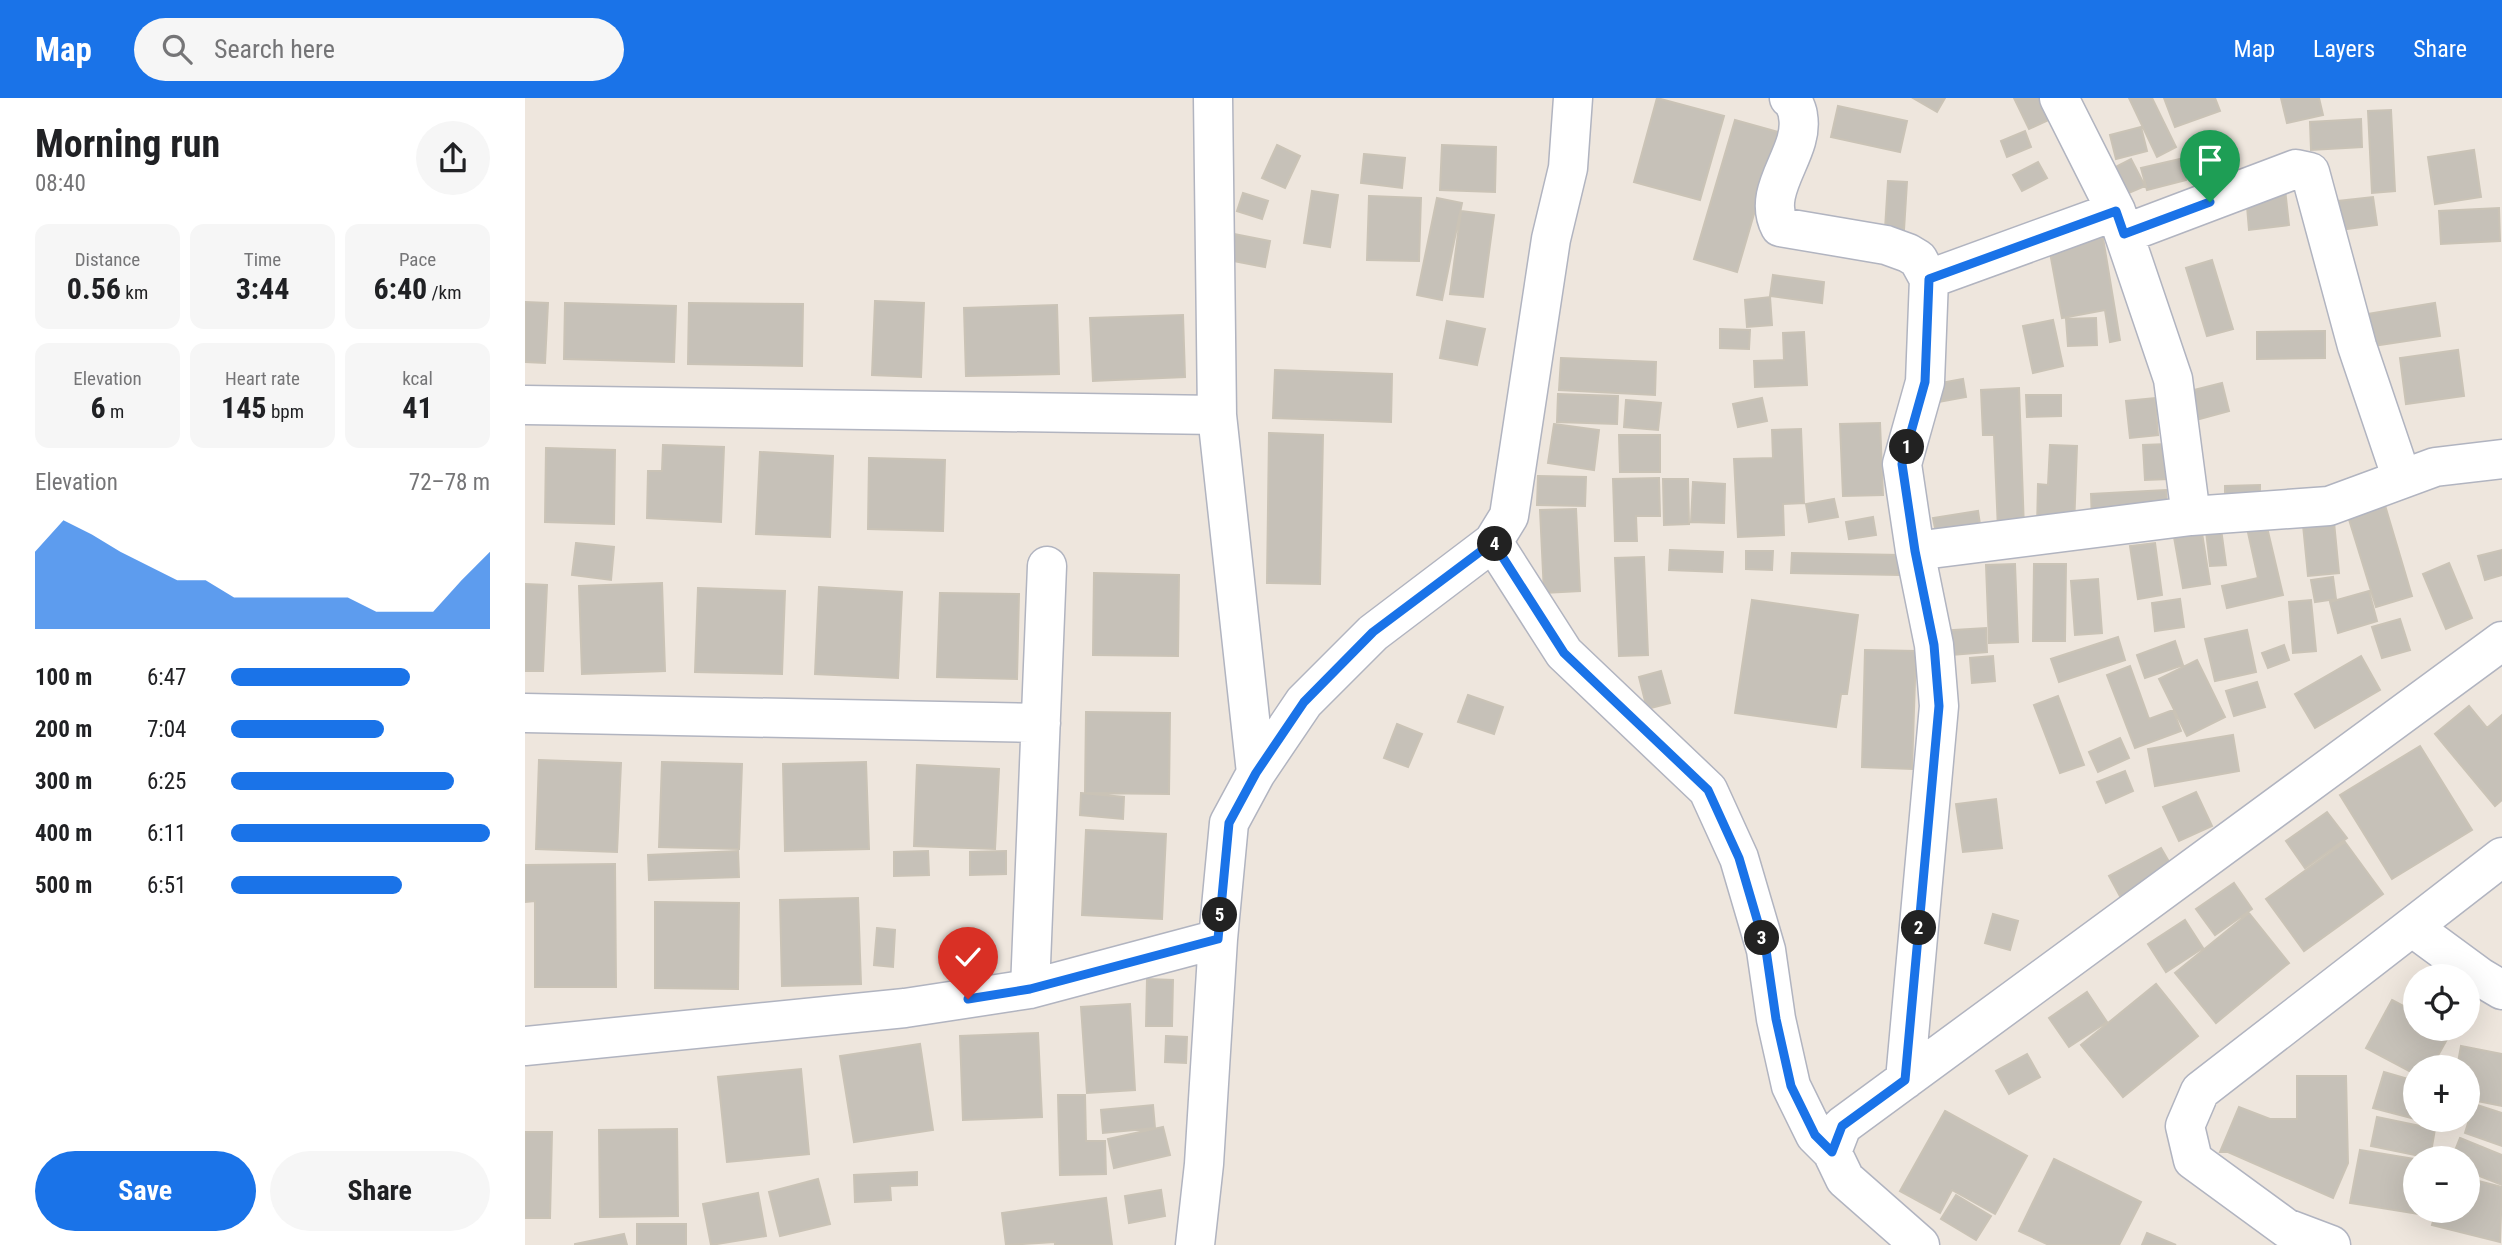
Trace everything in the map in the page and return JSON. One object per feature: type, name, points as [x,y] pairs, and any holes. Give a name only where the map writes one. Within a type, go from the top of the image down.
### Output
[{"type":"street","points":[[1213,98],[1217,415],[1256,773]]},
{"type":"street","points":[[1195,1245],[1204,1164],[1218,939],[1229,823],[1256,773],[1304,702],[1373,632],[1493,542],[1509,516],[1551,239],[1567,168],[1573,98]]},
{"type":"street","points":[[1789,98],[1793,101],[1799,118],[1773,204],[1775,218],[1780,227],[1886,245],[1918,259],[1929,279],[1925,382],[1902,464],[1915,551],[1934,645],[1939,706],[1905,1080]]},
{"type":"street","points":[[2059,98],[2120,222],[2173,379],[2191,516]]},
{"type":"street","points":[[1929,279],[2296,169],[2310,172],[2357,346],[2402,479]]},
{"type":"street","points":[[525,405],[1217,415]]},
{"type":"street","points":[[1915,551],[2191,516],[2329,506],[2435,467],[2502,459]]},
{"type":"street","points":[[1493,542],[1564,653],[1708,790],[1739,858],[1766,950],[1776,1019],[1791,1086],[1815,1135],[1832,1152],[1845,1179],[1920,1245]]},
{"type":"street","points":[[1030,989],[1047,566]]},
{"type":"street","points":[[1832,1152],[1842,1126],[2502,641]]},
{"type":"street","points":[[525,713],[1041,723]]},
{"type":"street","points":[[2331,1245],[2282,1237],[2227,1184],[2193,1160],[2185,1126],[2200,1091],[2502,856]]},
{"type":"street","points":[[2413,927],[2480,977],[2502,990]]},
{"type":"street","points":[[525,1046],[905,1008],[1030,989],[1218,939]]},
{"type":"building","points":[[1657,98],[1724,116],[1700,200],[1634,182]]},
{"type":"building","points":[[1913,98],[1945,98],[1937,112]]},
{"type":"building","points":[[2014,98],[2046,98],[2055,117],[2029,129]]},
{"type":"building","points":[[2129,98],[2152,98],[2176,147],[2157,157]]},
{"type":"building","points":[[2164,98],[2215,98],[2220,111],[2175,127]]},
{"type":"building","points":[[2281,98],[2319,98],[2323,115],[2287,123]]},
{"type":"building","points":[[1838,106],[1907,121],[1900,152],[1831,137]]},
{"type":"building","points":[[2391,110],[2395,191],[2372,193],[2368,111]]},
{"type":"building","points":[[2361,119],[2362,147],[2311,150],[2310,122]]},
{"type":"building","points":[[1735,120],[1778,132],[1737,272],[1694,259]]},
{"type":"building","points":[[2141,127],[2147,151],[2116,159],[2110,135]]},
{"type":"building","points":[[2025,131],[2031,147],[2007,157],[2001,141]]},
{"type":"building","points":[[1277,145],[1300,156],[1285,188],[1262,178]]},
{"type":"building","points":[[1442,145],[1496,147],[1495,192],[1440,190]]},
{"type":"building","points":[[2474,150],[2481,197],[2435,204],[2428,157]]},
{"type":"building","points":[[1364,154],[1405,158],[1402,188],[1361,183]]},
{"type":"building","points":[[2131,159],[2145,186],[2117,198],[2104,173]]},
{"type":"building","points":[[2180,159],[2186,180],[2147,190],[2141,168]]},
{"type":"building","points":[[2038,162],[2047,178],[2022,191],[2013,175]]},
{"type":"building","points":[[1888,181],[1907,182],[1904,230],[1885,229]]},
{"type":"building","points":[[2285,189],[2289,225],[2249,230],[2246,194]]},
{"type":"building","points":[[1312,191],[1338,195],[1330,247],[1304,243]]},
{"type":"building","points":[[1243,193],[1268,201],[1262,219],[1237,211]]},
{"type":"building","points":[[1369,196],[1421,198],[1419,261],[1367,260]]},
{"type":"building","points":[[2373,197],[2377,225],[2332,231],[2329,202]]},
{"type":"building","points":[[1437,198],[1462,203],[1442,300],[1417,295]]},
{"type":"building","points":[[2499,208],[2500,241],[2441,244],[2439,211]]},
{"type":"building","points":[[1461,211],[1494,215],[1483,297],[1450,294]]},
{"type":"building","points":[[1229,233],[1270,241],[1265,267],[1223,259]]},
{"type":"building","points":[[2103,238],[2120,340],[2110,342],[2105,310],[2062,318],[2049,247]]},
{"type":"building","points":[[2212,260],[2233,329],[2207,336],[2186,268]]},
{"type":"building","points":[[1773,275],[1824,282],[1822,303],[1770,296]]},
{"type":"building","points":[[1770,297],[1772,325],[1747,327],[1745,300]]},
{"type":"building","points":[[875,301],[924,303],[921,377],[872,375]]},
{"type":"building","points":[[525,302],[548,303],[545,363],[525,362]]},
{"type":"building","points":[[565,303],[676,306],[674,362],[564,359]]},
{"type":"building","points":[[689,303],[803,304],[802,366],[688,364]]},
{"type":"building","points":[[2435,303],[2440,336],[2366,347],[2361,315]]},
{"type":"building","points":[[1057,305],[1059,374],[966,376],[964,308]]},
{"type":"building","points":[[1183,315],[1185,377],[1093,381],[1090,318]]},
{"type":"building","points":[[2096,318],[2097,345],[2068,346],[2066,319]]},
{"type":"building","points":[[2053,320],[2063,366],[2033,373],[2023,326]]},
{"type":"building","points":[[1447,321],[1485,329],[1477,365],[1440,358]]},
{"type":"building","points":[[1720,329],[1750,330],[1749,349],[1720,348]]},
{"type":"building","points":[[2325,331],[2325,358],[2257,359],[2257,332]]},
{"type":"building","points":[[1804,332],[1807,385],[1755,387],[1754,361],[1784,360],[1783,333]]},
{"type":"building","points":[[2458,350],[2464,396],[2406,404],[2400,358]]},
{"type":"building","points":[[1561,358],[1656,362],[1655,395],[1559,390]]},
{"type":"building","points":[[1275,370],[1392,374],[1391,422],[1273,418]]},
{"type":"building","points":[[1963,379],[1966,397],[1938,402],[1935,384]]},
{"type":"building","points":[[2222,383],[2229,411],[2185,423],[2178,394]]},
{"type":"building","points":[[2019,388],[2024,529],[1998,530],[1994,435],[1983,435],[1981,390]]},
{"type":"building","points":[[1558,394],[1618,396],[1617,424],[1557,422]]},
{"type":"building","points":[[2026,395],[2061,395],[2061,416],[2027,417]]},
{"type":"building","points":[[1762,398],[1767,421],[1738,427],[1733,404]]},
{"type":"building","points":[[2155,398],[2158,435],[2130,438],[2126,401]]},
{"type":"building","points":[[1626,400],[1661,403],[1658,430],[1624,427]]},
{"type":"building","points":[[1880,423],[1883,495],[1843,496],[1840,424]]},
{"type":"building","points":[[1554,424],[1599,430],[1594,470],[1548,463]]},
{"type":"building","points":[[1801,429],[1804,503],[1783,504],[1784,535],[1738,537],[1734,459],[1773,458],[1772,430]]},
{"type":"building","points":[[1269,433],[1323,435],[1320,584],[1267,583]]},
{"type":"building","points":[[1619,435],[1660,435],[1660,472],[1620,472]]},
{"type":"building","points":[[2168,444],[2169,479],[2145,480],[2143,445]]},
{"type":"building","points":[[663,445],[724,447],[721,522],[647,518],[648,471],[662,471]]},
{"type":"building","points":[[2050,445],[2077,446],[2074,528],[2037,527],[2038,484],[2048,485]]},
{"type":"building","points":[[546,448],[615,450],[614,524],[545,522]]},
{"type":"building","points":[[760,452],[833,456],[830,537],[756,534]]},
{"type":"building","points":[[869,458],[945,460],[943,531],[868,529]]},
{"type":"building","points":[[1538,476],[1586,477],[1585,506],[1537,505]]},
{"type":"building","points":[[1659,478],[1660,516],[1636,516],[1637,541],[1615,541],[1613,479]]},
{"type":"building","points":[[1663,479],[1688,479],[1689,524],[1664,525]]},
{"type":"building","points":[[1693,482],[1725,484],[1724,523],[1691,522]]},
{"type":"building","points":[[2260,485],[2260,506],[2225,507],[2225,486]]},
{"type":"building","points":[[2166,490],[2168,518],[2092,522],[2091,494]]},
{"type":"building","points":[[1834,499],[1838,517],[1809,522],[1806,504]]},
{"type":"building","points":[[2384,502],[2412,596],[2376,607],[2347,513]]},
{"type":"building","points":[[1576,509],[1580,591],[1544,593],[1540,510]]},
{"type":"building","points":[[1978,511],[1981,531],[1937,538],[1933,518]]},
{"type":"building","points":[[1873,517],[1876,535],[1849,539],[1846,522]]},
{"type":"building","points":[[2334,522],[2339,573],[2308,576],[2303,525]]},
{"type":"building","points":[[2266,523],[2283,595],[2227,608],[2222,586],[2258,578],[2247,528]]},
{"type":"building","points":[[2221,529],[2226,565],[2210,566],[2206,531]]},
{"type":"building","points":[[2202,533],[2210,584],[2183,588],[2174,537]]},
{"type":"building","points":[[576,543],[614,547],[611,580],[572,575]]},
{"type":"building","points":[[2155,543],[2162,595],[2138,599],[2130,546]]},
{"type":"building","points":[[1670,550],[1723,552],[1722,572],[1669,570]]},
{"type":"building","points":[[2502,550],[2502,575],[2485,580],[2478,556]]},
{"type":"building","points":[[1746,551],[1773,551],[1772,570],[1746,569]]},
{"type":"building","points":[[1792,553],[1900,555],[1900,575],[1791,573]]},
{"type":"building","points":[[1644,557],[1648,655],[1619,656],[1615,558]]},
{"type":"building","points":[[2449,563],[2472,618],[2446,629],[2423,574]]},
{"type":"building","points":[[2015,564],[2018,642],[1989,643],[1986,565]]},
{"type":"building","points":[[2034,564],[2066,564],[2065,641],[2033,641]]},
{"type":"building","points":[[1094,573],[1179,575],[1178,656],[1093,655]]},
{"type":"building","points":[[2333,577],[2336,599],[2315,602],[2311,580]]},
{"type":"building","points":[[2098,579],[2102,633],[2075,635],[2071,581]]},
{"type":"building","points":[[662,583],[665,671],[582,674],[579,586]]},
{"type":"building","points":[[525,584],[547,585],[543,671],[525,671]]},
{"type":"building","points":[[819,587],[902,592],[898,678],[815,674]]},
{"type":"building","points":[[698,588],[785,591],[782,674],[695,672]]},
{"type":"building","points":[[2369,591],[2377,621],[2338,633],[2330,602]]},
{"type":"building","points":[[940,593],[1019,594],[1017,679],[937,677]]},
{"type":"building","points":[[2180,599],[2184,627],[2155,631],[2152,603]]},
{"type":"building","points":[[1752,600],[1858,615],[1847,694],[1841,694],[1836,727],[1735,713]]},
{"type":"building","points":[[2311,600],[2316,651],[2293,653],[2289,602]]},
{"type":"building","points":[[2400,619],[2410,650],[2382,658],[2372,627]]},
{"type":"building","points":[[1986,628],[1987,652],[1939,656],[1938,631]]},
{"type":"building","points":[[2247,630],[2256,672],[2215,681],[2205,639]]},
{"type":"building","points":[[2118,637],[2125,660],[2059,682],[2051,659]]},
{"type":"building","points":[[2175,641],[2183,665],[2145,678],[2137,655]]},
{"type":"building","points":[[2284,645],[2289,660],[2268,668],[2262,653]]},
{"type":"building","points":[[1865,650],[1916,651],[1912,769],[1862,767]]},
{"type":"building","points":[[1993,656],[1995,681],[1972,683],[1970,658]]},
{"type":"building","points":[[2361,656],[2380,690],[2315,728],[2295,694]]},
{"type":"building","points":[[2197,660],[2225,717],[2187,736],[2159,679]]},
{"type":"building","points":[[2130,666],[2149,719],[2173,710],[2181,731],[2135,748],[2107,675]]},
{"type":"building","points":[[1661,671],[1670,703],[1647,709],[1639,677]]},
{"type":"building","points":[[2257,682],[2265,707],[2234,716],[2226,691]]},
{"type":"building","points":[[1468,695],[1503,707],[1494,734],[1458,722]]},
{"type":"building","points":[[2058,696],[2084,765],[2060,773],[2034,705]]},
{"type":"building","points":[[2469,706],[2487,728],[2502,715],[2502,800],[2495,806],[2435,734]]},
{"type":"building","points":[[1086,712],[1170,713],[1169,794],[1085,793]]},
{"type":"building","points":[[1397,724],[1422,734],[1408,767],[1384,758]]},
{"type":"building","points":[[2233,735],[2239,771],[2155,786],[2148,749]]},
{"type":"building","points":[[2120,738],[2129,758],[2098,772],[2089,752]]},
{"type":"building","points":[[2420,746],[2472,830],[2392,879],[2340,795]]},
{"type":"building","points":[[539,760],[621,763],[617,852],[536,849]]},
{"type":"building","points":[[662,762],[742,764],[739,849],[659,847]]},
{"type":"building","points":[[866,762],[869,849],[785,851],[783,764]]},
{"type":"building","points":[[917,765],[999,769],[995,849],[914,846]]},
{"type":"building","points":[[2125,771],[2133,791],[2106,803],[2097,782]]},
{"type":"building","points":[[2196,792],[2212,826],[2179,841],[2163,807]]},
{"type":"building","points":[[1081,793],[1124,797],[1123,819],[1080,815]]},
{"type":"building","points":[[1996,799],[2002,848],[1963,852],[1956,804]]},
{"type":"building","points":[[2327,812],[2347,838],[2305,868],[2286,841]]},
{"type":"building","points":[[1086,830],[1166,834],[1162,919],[1082,915]]},
{"type":"building","points":[[2345,842],[2383,894],[2304,951],[2266,899]]},
{"type":"building","points":[[2161,848],[2175,872],[2122,900],[2109,876]]},
{"type":"building","points":[[738,851],[739,877],[649,880],[648,855]]},
{"type":"building","points":[[928,851],[929,875],[894,876],[894,852]]},
{"type":"building","points":[[1006,851],[1006,874],[970,875],[970,852]]},
{"type":"building","points":[[615,864],[616,987],[535,987],[535,901],[525,902],[525,865]]},
{"type":"building","points":[[2234,883],[2252,909],[2215,935],[2196,909]]},
{"type":"building","points":[[858,898],[861,984],[782,986],[780,900]]},
{"type":"building","points":[[655,902],[739,903],[738,989],[655,988]]},
{"type":"building","points":[[2249,913],[2289,963],[2216,1023],[2175,973]]},
{"type":"building","points":[[1993,914],[2018,921],[2010,950],[1985,943]]},
{"type":"building","points":[[2185,920],[2203,948],[2166,972],[2148,944]]},
{"type":"building","points":[[877,928],[895,930],[893,967],[874,965]]},
{"type":"building","points":[[1147,979],[1173,980],[1172,1026],[1146,1026]]},
{"type":"building","points":[[2156,984],[2198,1036],[2123,1097],[2081,1045]]},
{"type":"building","points":[[2087,992],[2107,1022],[2069,1047],[2049,1018]]},
{"type":"building","points":[[2392,1000],[2403,1006],[2403,1041],[2446,1041],[2438,1055],[2403,1055],[2403,1068],[2366,1048]]},
{"type":"building","points":[[1130,1004],[1135,1090],[1087,1093],[1081,1007]]},
{"type":"building","points":[[1038,1033],[1042,1117],[963,1120],[960,1036]]},
{"type":"building","points":[[1166,1036],[1187,1037],[1186,1063],[1165,1062]]},
{"type":"building","points":[[920,1044],[933,1130],[854,1142],[840,1056]]},
{"type":"building","points":[[2461,1046],[2502,1054],[2502,1106],[2480,1102],[2480,1055],[2459,1055]]},
{"type":"building","points":[[2027,1054],[2040,1077],[2009,1094],[1996,1071]]},
{"type":"building","points":[[801,1069],[809,1154],[727,1162],[718,1077]]},
{"type":"building","points":[[2384,1072],[2403,1078],[2403,1116],[2373,1108]]},
{"type":"building","points":[[2297,1076],[2346,1076],[2348,1163],[2333,1198],[2228,1152],[2220,1152],[2239,1107],[2270,1119],[2297,1119]]},
{"type":"building","points":[[1058,1095],[1085,1095],[1086,1141],[1105,1141],[1106,1174],[1060,1175]]},
{"type":"building","points":[[1153,1105],[1155,1128],[1103,1133],[1101,1110]]},
{"type":"building","points":[[2480,1106],[2502,1113],[2502,1146],[2465,1133],[2480,1132]]},
{"type":"building","points":[[1945,1111],[2027,1156],[1995,1214],[1952,1190],[1940,1213],[1900,1191]]},
{"type":"building","points":[[2377,1117],[2403,1122],[2403,1132],[2434,1132],[2432,1146],[2403,1146],[2403,1153],[2371,1146]]},
{"type":"building","points":[[1163,1127],[1170,1155],[1114,1168],[1108,1139]]},
{"type":"building","points":[[677,1129],[678,1216],[600,1217],[599,1130]]},
{"type":"building","points":[[525,1132],[552,1132],[550,1218],[525,1218]]},
{"type":"building","points":[[2460,1138],[2480,1146],[2457,1146]]},
{"type":"building","points":[[2480,1146],[2502,1155],[2502,1185],[2480,1176]]},
{"type":"building","points":[[2360,1150],[2403,1157],[2403,1212],[2350,1203]]},
{"type":"building","points":[[2054,1159],[2141,1202],[2119,1245],[2049,1245],[2019,1231]]},
{"type":"building","points":[[917,1172],[917,1185],[890,1186],[891,1200],[855,1202],[854,1175]]},
{"type":"building","points":[[818,1179],[830,1224],[780,1236],[769,1192]]},
{"type":"building","points":[[2480,1181],[2502,1187],[2500,1242],[2432,1225],[2480,1223]]},
{"type":"building","points":[[1161,1190],[1165,1216],[1129,1223],[1125,1196]]},
{"type":"building","points":[[758,1193],[766,1236],[711,1245],[703,1204]]},
{"type":"building","points":[[1956,1195],[1991,1216],[1976,1240],[1941,1219]]},
{"type":"building","points":[[1106,1198],[1112,1245],[1055,1245],[1055,1242],[1006,1245],[1002,1213]]},
{"type":"building","points":[[637,1224],[686,1224],[686,1245],[637,1245]]},
{"type":"building","points":[[2147,1233],[2176,1245],[2142,1245]]},
{"type":"building","points":[[624,1234],[627,1245],[575,1245],[575,1244]]},
{"type":"route","points":[[968,999],[1030,989],[1218,939],[1229,823],[1256,773],[1304,702],[1373,632],[1493,542],[1564,653],[1708,790],[1739,858],[1766,950],[1776,1019],[1791,1086],[1815,1135],[1832,1152],[1842,1126],[1905,1080],[1939,706],[1934,645],[1915,551],[1902,464],[1925,382],[1929,279],[2116,211],[2124,234],[2210,202]]}]
